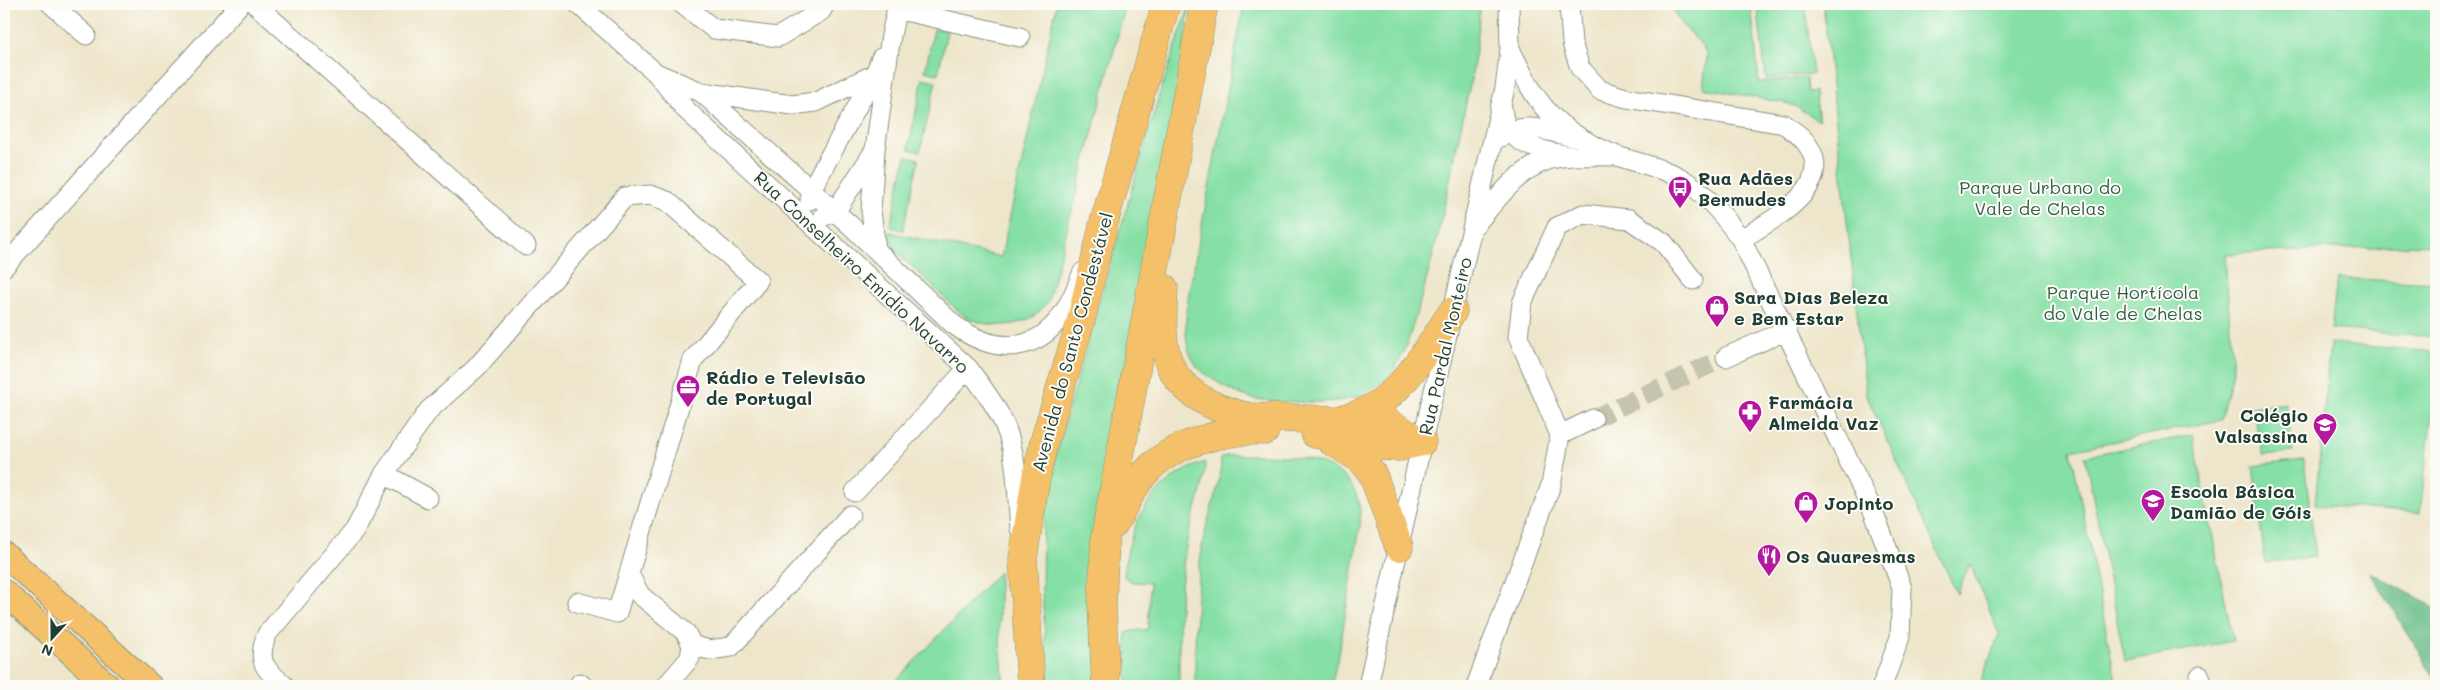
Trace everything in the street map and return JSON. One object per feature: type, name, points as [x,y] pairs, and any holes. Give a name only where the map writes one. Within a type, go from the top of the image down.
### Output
[{"type":"highway","name":"Avenida do Santo Condestável","points":[[1031,686],[1023,558],[1044,442],[1081,320],[1103,226],[1166,4]]},
{"type":"highway","points":[[1106,686],[1102,605],[1105,537],[1204,4]]},
{"type":"highway","points":[[1165,211],[1164,350],[1171,368],[1182,384],[1196,397],[1232,414],[1326,427],[1359,415],[1388,396],[1408,377],[1453,311]]},
{"type":"highway","points":[[1105,537],[1145,472],[1186,446],[1224,433],[1387,422],[1422,442]]},
{"type":"highway","points":[[1326,427],[1344,447],[1362,460],[1373,475],[1399,547]]},
{"type":"main road","points":[[4,554],[150,686]]},
{"type":"main road","points":[[4,592],[108,686]]},
{"type":"street","points":[[51,4],[86,35]]},
{"type":"street","points":[[4,267],[240,4]]},
{"type":"street","points":[[255,4],[526,246]]},
{"type":"street","name":"Rua Conselheiro Emídio Navarro","points":[[578,4],[657,74],[685,109],[968,368],[991,398],[1006,428],[1014,463],[1023,558]]},
{"type":"street","points":[[682,4],[714,29],[778,38],[821,10],[825,4]]},
{"type":"street","name":"Rua Pardal Monteiro","points":[[1368,686],[1422,442],[1502,103],[1510,49],[1509,4]]},
{"type":"street","points":[[1569,4],[1572,43],[1580,68],[1600,90],[1635,100],[1784,124],[1803,139],[1813,156],[1814,173],[1808,189],[1792,207],[1741,238]]},
{"type":"street","points":[[876,249],[871,211],[875,150],[891,35],[897,6],[1020,36]]},
{"type":"street","points":[[875,150],[835,212],[808,222],[811,190],[875,74],[891,35]]},
{"type":"street","points":[[1510,49],[1529,86],[1542,106],[1578,147]]},
{"type":"street","name":"Rua Conselheiro Emídio Navarro","points":[[657,74],[701,92],[876,249],[954,324],[971,337],[1000,346],[1019,346],[1037,338],[1054,325],[1068,305],[1103,226]]},
{"type":"street","points":[[701,92],[792,104],[816,102],[875,74]]},
{"type":"street","points":[[1502,103],[1502,115],[1509,132]]},
{"type":"street","points":[[1491,154],[1495,145],[1509,132],[1518,128],[1531,127],[1578,147],[1658,168],[1696,189],[1712,203],[1741,238],[1874,512],[1902,588],[1900,637],[1882,686]]},
{"type":"street","points":[[1474,227],[1514,181],[1530,168],[1578,147]]},
{"type":"street","points":[[285,686],[266,670],[260,652],[267,634],[355,530],[384,474],[429,410],[476,368],[625,197],[650,195],[667,201],[758,281],[693,360],[617,613],[576,602]]},
{"type":"street","points":[[1476,686],[1551,485],[1560,435],[1518,336],[1522,303],[1557,227],[1583,214],[1629,219],[1664,243],[1693,280]]},
{"type":"street","points":[[1726,357],[1787,330]]},
{"type":"street","points":[[855,492],[968,368]]},
{"type":"street","points":[[1560,435],[1593,419]]},
{"type":"street","points":[[384,474],[428,498]]},
{"type":"street","points":[[692,646],[709,650],[731,647],[850,514]]},
{"type":"street","points":[[717,649],[811,543]]},
{"type":"street","points":[[629,574],[640,595],[686,633],[692,646],[690,658],[666,686]]},
{"type":"street","points":[[1376,649],[1377,675],[1382,686]]},
{"type":"green space","points":[[1057,4],[1126,4],[1048,302],[1034,316],[1017,323],[997,325],[978,322],[961,313],[906,262],[892,245],[889,232],[1001,257]]},
{"type":"green space","points":[[1190,4],[1098,686],[1048,686],[1042,589],[1043,532],[1048,480],[1160,92]]},
{"type":"green space","points":[[1244,4],[1479,4],[1475,57],[1444,210],[1409,338],[1400,360],[1391,374],[1372,390],[1349,399],[1329,402],[1300,402],[1251,398],[1222,385],[1206,375],[1196,365],[1188,348],[1186,330],[1189,292]]},
{"type":"green space","points":[[1670,4],[1751,4],[1759,82],[1806,78],[1807,92],[1815,91],[1819,121],[1795,106],[1785,103],[1703,88],[1707,55],[1699,42],[1680,23]]},
{"type":"green space","points":[[1757,4],[1805,4],[1813,74],[1766,79]]},
{"type":"green space","name":"Parque Urbano do Vale de Chelas","points":[[1823,4],[2436,4],[2436,244],[2225,254],[2233,372],[2221,420],[2071,450],[2117,686],[1979,686],[1999,634],[1970,564],[1957,594],[1866,394]]},
{"type":"green space","points":[[934,29],[947,31],[938,74],[925,71]]},
{"type":"green space","points":[[923,78],[936,81],[920,152],[908,149]]},
{"type":"green space","points":[[906,156],[919,159],[903,230],[890,227]]},
{"type":"green space","points":[[2337,278],[2436,283],[2436,337],[2331,329]]},
{"type":"green space","points":[[2330,343],[2436,352],[2436,378],[2420,513],[2315,505]]},
{"type":"green space","points":[[2286,403],[2293,452],[2263,455],[2252,407]]},
{"type":"green space","points":[[2193,435],[2233,641],[2125,661],[2085,456]]},
{"type":"green space","points":[[1233,455],[1276,456],[1319,462],[1336,471],[1350,484],[1358,502],[1360,527],[1339,653],[1331,686],[1195,686],[1195,634],[1202,547],[1219,480],[1221,457]]},
{"type":"green space","points":[[2304,460],[2316,557],[2265,563],[2253,466]]},
{"type":"green space","points":[[1205,462],[1201,491],[1189,531],[1184,559],[1180,613],[1179,686],[1127,686],[1126,632],[1148,629],[1150,583],[1132,582],[1124,577],[1126,557],[1131,539],[1137,522],[1157,492],[1186,470]]},
{"type":"green space","points":[[999,572],[999,628],[1004,686],[891,686]]},
{"type":"green space","points":[[2370,572],[2436,608],[2436,680]]},
{"type":"tunnel","points":[[1593,419],[1726,357]]},
{"type":"place","name":"Rua Adães Bermudes","points":[[1680,209]]},
{"type":"place","name":"Sara Dias Beleza e Bem Estar","points":[[1717,328]]},
{"type":"place","name":"Rádio e Televisão de Portugal","points":[[688,408]]},
{"type":"place","name":"Farmácia Almeida Vaz","points":[[1750,433]]},
{"type":"place","name":"Colégio Valsassina","points":[[2325,446]]},
{"type":"place","name":"Escola Básica Damião de Góis","points":[[2153,522]]},
{"type":"place","name":"Jopinto","points":[[1806,524]]},
{"type":"place","name":"Os Quaresmas","points":[[1769,577]]},
{"type":"park label","name":"Parque Hortícola do Vale de Chelas","points":[[2123,302]]}]
